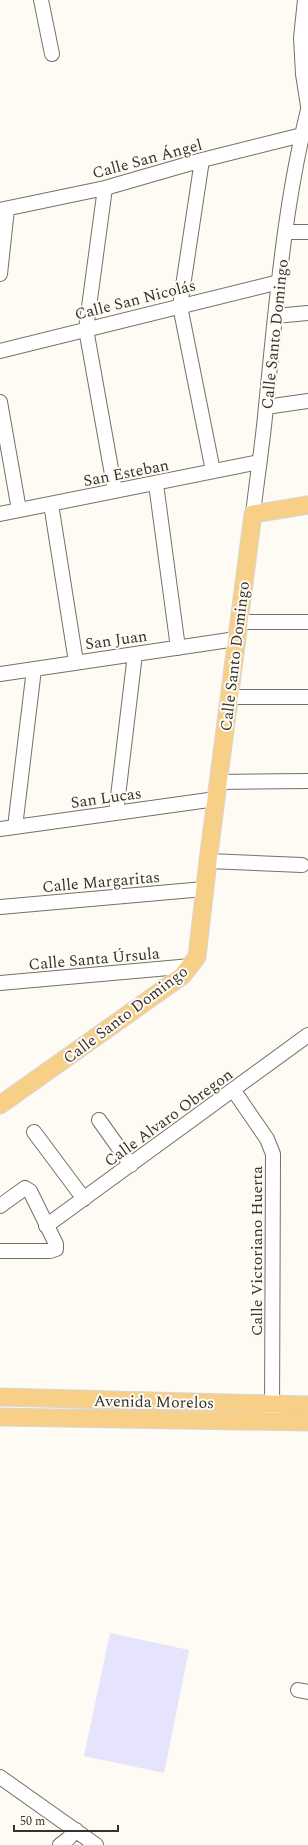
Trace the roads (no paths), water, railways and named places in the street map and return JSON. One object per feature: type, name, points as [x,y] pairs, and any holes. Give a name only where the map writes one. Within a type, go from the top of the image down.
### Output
[{"type":"main road","points":[[252,514],[308,505]]},
{"type":"main road","name":"Calle Santo Domingo","points":[[0,1106],[182,976],[197,957],[204,889],[252,514]]},
{"type":"main road","name":"Avenida Morelos","points":[[0,1397],[308,1405]]},
{"type":"main road","name":"Avenida Morelos","points":[[0,1417],[308,1422]]},
{"type":"street","points":[[41,0],[52,54]]},
{"type":"street","points":[[305,0],[301,38],[303,74],[308,106]]},
{"type":"street","name":"Calle Santo Domingo","points":[[252,514],[266,407],[279,282],[302,135],[308,110]]},
{"type":"street","name":"Calle San Ángel","points":[[4,209],[105,188],[202,160],[302,135]]},
{"type":"street","points":[[202,160],[180,306],[213,471]]},
{"type":"street","points":[[105,188],[86,329],[115,491]]},
{"type":"street","points":[[0,274],[4,209]]},
{"type":"street","points":[[286,232],[308,232]]},
{"type":"street","name":"Calle San Nicolás","points":[[0,351],[279,282]]},
{"type":"street","points":[[275,316],[308,314]]},
{"type":"street","points":[[266,407],[308,401]]},
{"type":"street","points":[[0,402],[19,510]]},
{"type":"street","name":"San Esteban","points":[[0,514],[156,484],[259,462]]},
{"type":"street","points":[[156,484],[178,648]]},
{"type":"street","points":[[51,504],[76,662]]},
{"type":"street","points":[[239,622],[308,622]]},
{"type":"street","name":"San Juan","points":[[0,674],[236,639]]},
{"type":"street","points":[[116,813],[135,654]]},
{"type":"street","points":[[15,826],[34,669]]},
{"type":"street","points":[[229,697],[308,698]]},
{"type":"street","points":[[218,782],[308,781]]},
{"type":"street","name":"San Lucas","points":[[0,829],[216,799]]},
{"type":"street","points":[[208,861],[302,865]]},
{"type":"street","name":"Calle Margaritas","points":[[0,907],[204,889]]},
{"type":"street","name":"Calle Santa Úrsula","points":[[0,983],[191,966]]},
{"type":"street","name":"Calle Alvaro Obregon","points":[[46,1226],[234,1091],[308,1035]]},
{"type":"street","name":"Calle Victoriano Huerta","points":[[234,1091],[267,1139],[273,1154],[272,1422]]},
{"type":"street","points":[[99,1120],[131,1165]]},
{"type":"street","points":[[34,1132],[84,1199]]},
{"type":"street","points":[[0,1206],[25,1188],[30,1191],[56,1244],[56,1249],[50,1251],[0,1251]]},
{"type":"street","points":[[0,1777],[79,1837],[96,1845]]},
{"type":"street","points":[[60,1845],[68,1840],[79,1837]]}]
